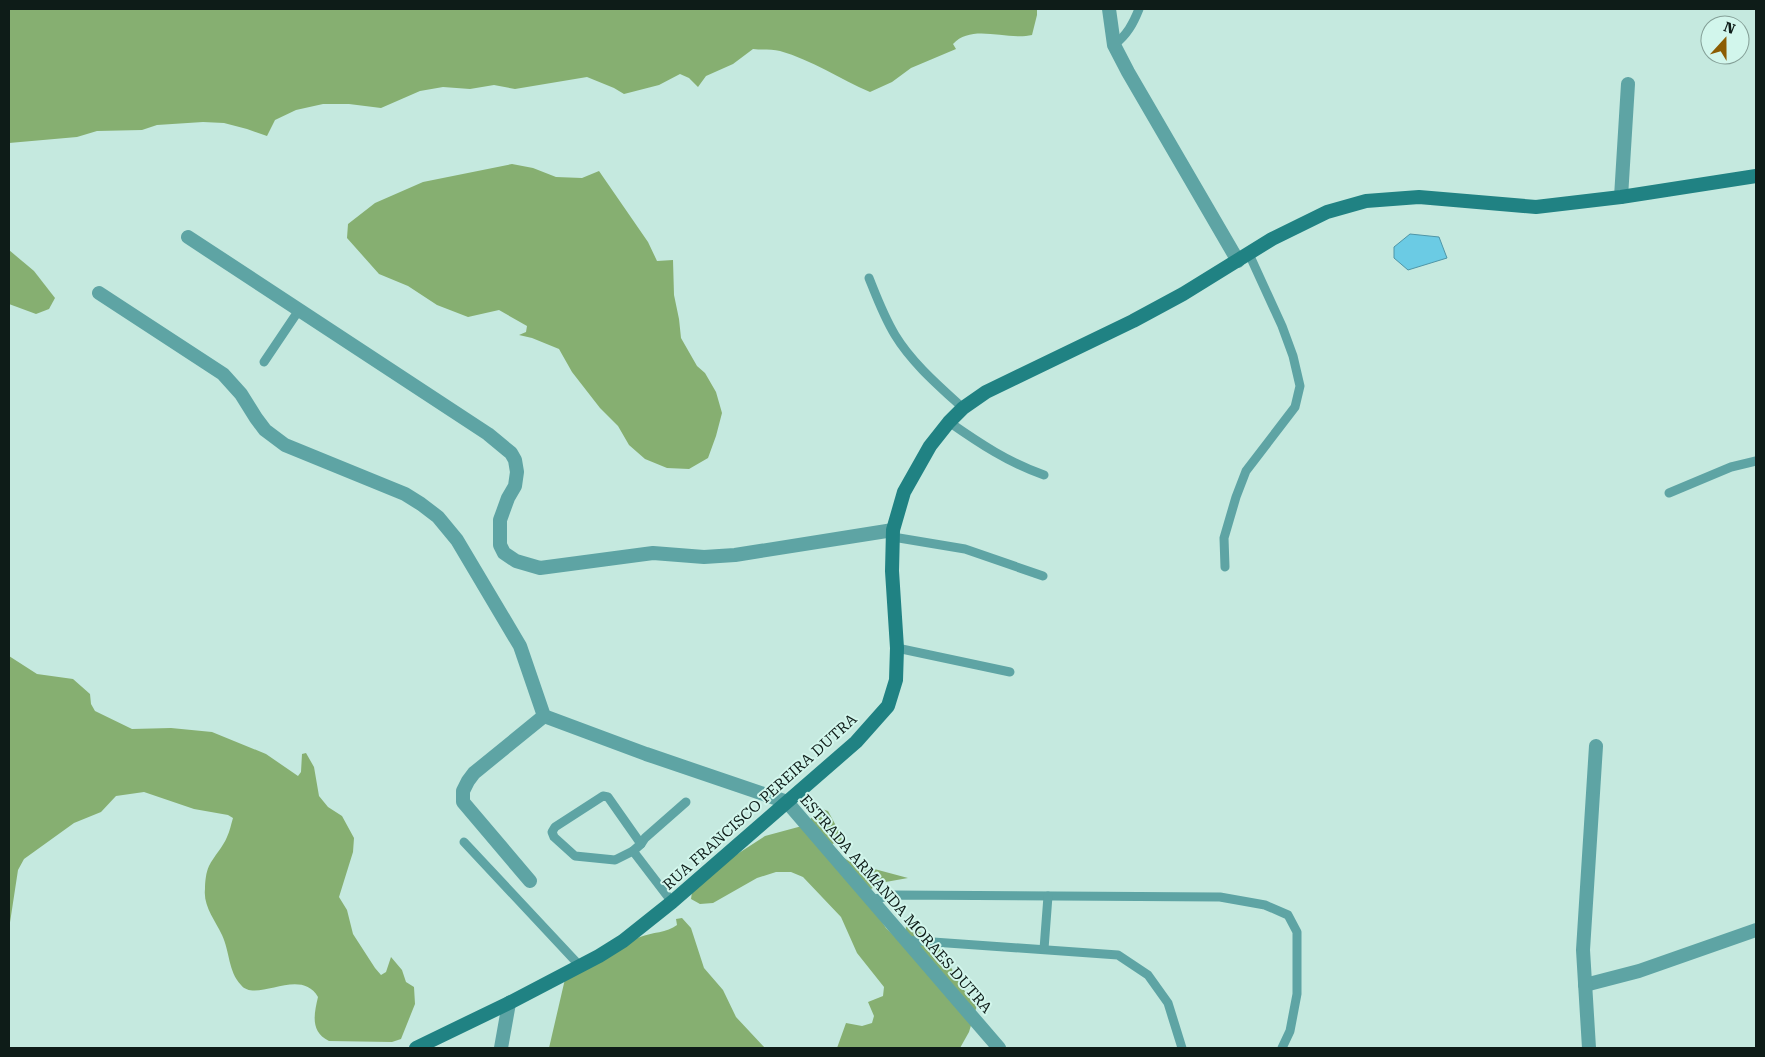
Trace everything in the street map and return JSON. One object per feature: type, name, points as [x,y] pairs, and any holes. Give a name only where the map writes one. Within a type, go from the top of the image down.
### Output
[{"type":"main road","name":"RUA FRANCISCO PEREIRA DUTRA","points":[[416,1048],[509,1003],[623,941],[672,902],[856,742],[888,706],[896,680],[897,648],[892,571],[893,533],[904,492],[930,446],[949,422],[963,408],[986,392],[1134,321],[1183,294],[1272,239],[1326,212],[1366,202],[1419,198],[1536,207],[1621,197],[1756,176]]},
{"type":"street","points":[[1109,9],[1110,28],[1114,46],[1128,72],[1244,257]]},
{"type":"street","points":[[1621,197],[1628,84]]},
{"type":"street","points":[[188,237],[488,434],[511,453],[515,460],[517,472],[515,486],[500,520],[500,545],[504,553],[516,561],[540,568],[653,553],[704,557],[735,555],[893,533]]},
{"type":"street","points":[[99,293],[223,374],[241,394],[265,430],[284,445],[405,494],[438,517],[457,540],[520,646],[544,716],[474,773],[463,791],[464,802],[472,814],[530,881]]},
{"type":"street","name":"ESTRADA ARMANDA MORAES DUTRA","points":[[544,716],[646,754],[788,802],[998,1048]]},
{"type":"street","points":[[1589,1048],[1583,950],[1596,746]]},
{"type":"street","points":[[1585,986],[1639,971],[1756,930]]},
{"type":"street","points":[[501,1048],[509,1003]]},
{"type":"lane","points":[[1114,46],[1131,27],[1139,9]]},
{"type":"lane","points":[[1225,566],[1224,538],[1246,471],[1295,407],[1300,386],[1293,356],[1282,326],[1244,257]]},
{"type":"lane","points":[[869,278],[881,309],[895,336],[922,369],[963,408]]},
{"type":"lane","points":[[264,362],[299,310]]},
{"type":"lane","points":[[949,422],[988,449],[1011,462],[1044,475]]},
{"type":"lane","points":[[1669,493],[1731,467],[1756,461]]},
{"type":"lane","points":[[893,533],[965,549],[1043,576]]},
{"type":"lane","points":[[897,648],[1010,672]]},
{"type":"lane","points":[[641,844],[608,797],[603,796],[555,827],[552,832],[554,837],[575,856],[615,860],[633,851],[641,844],[645,838],[686,802]]},
{"type":"lane","points":[[464,842],[580,966]]},
{"type":"lane","points":[[633,851],[672,902]]},
{"type":"lane","points":[[871,900],[893,895],[1220,897],[1265,905],[1288,916],[1297,932],[1297,994],[1290,1031],[1282,1048]]},
{"type":"lane","points":[[1044,950],[1048,896]]},
{"type":"lane","points":[[905,940],[1118,956],[1148,975],[1168,1003],[1182,1048]]},
{"type":"green space","points":[[9,9],[1037,9],[1037,15],[1032,35],[980,34],[961,38],[953,44],[956,49],[911,68],[892,82],[870,92],[815,64],[792,55],[777,50],[753,49],[733,64],[706,76],[698,87],[689,78],[680,74],[659,85],[624,94],[587,77],[515,89],[494,85],[470,89],[443,87],[420,91],[381,108],[349,104],[323,104],[296,110],[275,120],[267,136],[224,123],[203,122],[157,125],[142,130],[97,131],[77,137],[9,143]]},
{"type":"green space","points":[[512,164],[533,168],[556,177],[582,178],[599,171],[648,242],[657,261],[673,260],[674,295],[681,338],[697,366],[705,373],[716,392],[722,413],[708,458],[689,469],[667,468],[645,459],[629,445],[618,426],[600,408],[572,372],[559,349],[519,335],[526,332],[527,326],[499,310],[468,317],[437,305],[408,286],[379,274],[347,238],[348,224],[375,203],[423,182]]},
{"type":"green space","points":[[9,250],[34,271],[55,298],[49,309],[36,314],[9,304]]},
{"type":"green space","points":[[9,656],[37,674],[73,679],[90,694],[91,704],[95,711],[132,729],[171,728],[212,732],[266,754],[298,776],[301,772],[302,754],[306,753],[314,767],[319,796],[328,807],[342,816],[354,838],[353,852],[339,897],[347,910],[353,934],[381,975],[386,972],[391,957],[402,970],[406,982],[414,987],[415,1004],[401,1039],[392,1042],[329,1041],[316,1028],[315,1010],[318,997],[310,988],[290,985],[257,991],[248,990],[237,980],[231,968],[225,941],[210,913],[205,895],[205,880],[208,868],[230,830],[233,818],[228,815],[194,809],[144,792],[116,796],[101,812],[74,823],[24,859],[18,870],[9,929]]},
{"type":"green space","points":[[822,809],[828,811],[841,835],[842,841],[832,844],[844,858],[852,863],[908,878],[880,883],[871,889],[872,907],[886,928],[905,946],[906,925],[935,940],[967,995],[978,1002],[969,1032],[960,1048],[837,1048],[846,1023],[862,1026],[872,1023],[874,1016],[868,1002],[883,996],[884,987],[857,953],[841,917],[803,877],[791,872],[776,872],[757,878],[713,903],[700,904],[691,899],[692,892],[725,862],[765,836],[802,826]]},
{"type":"green space","points":[[682,918],[691,928],[704,968],[723,990],[736,1017],[765,1048],[549,1048],[565,979],[630,941],[673,928],[677,925],[676,919]]},
{"type":"water","points":[[1410,234],[1439,237],[1447,258],[1408,270],[1394,258],[1394,247]]}]
